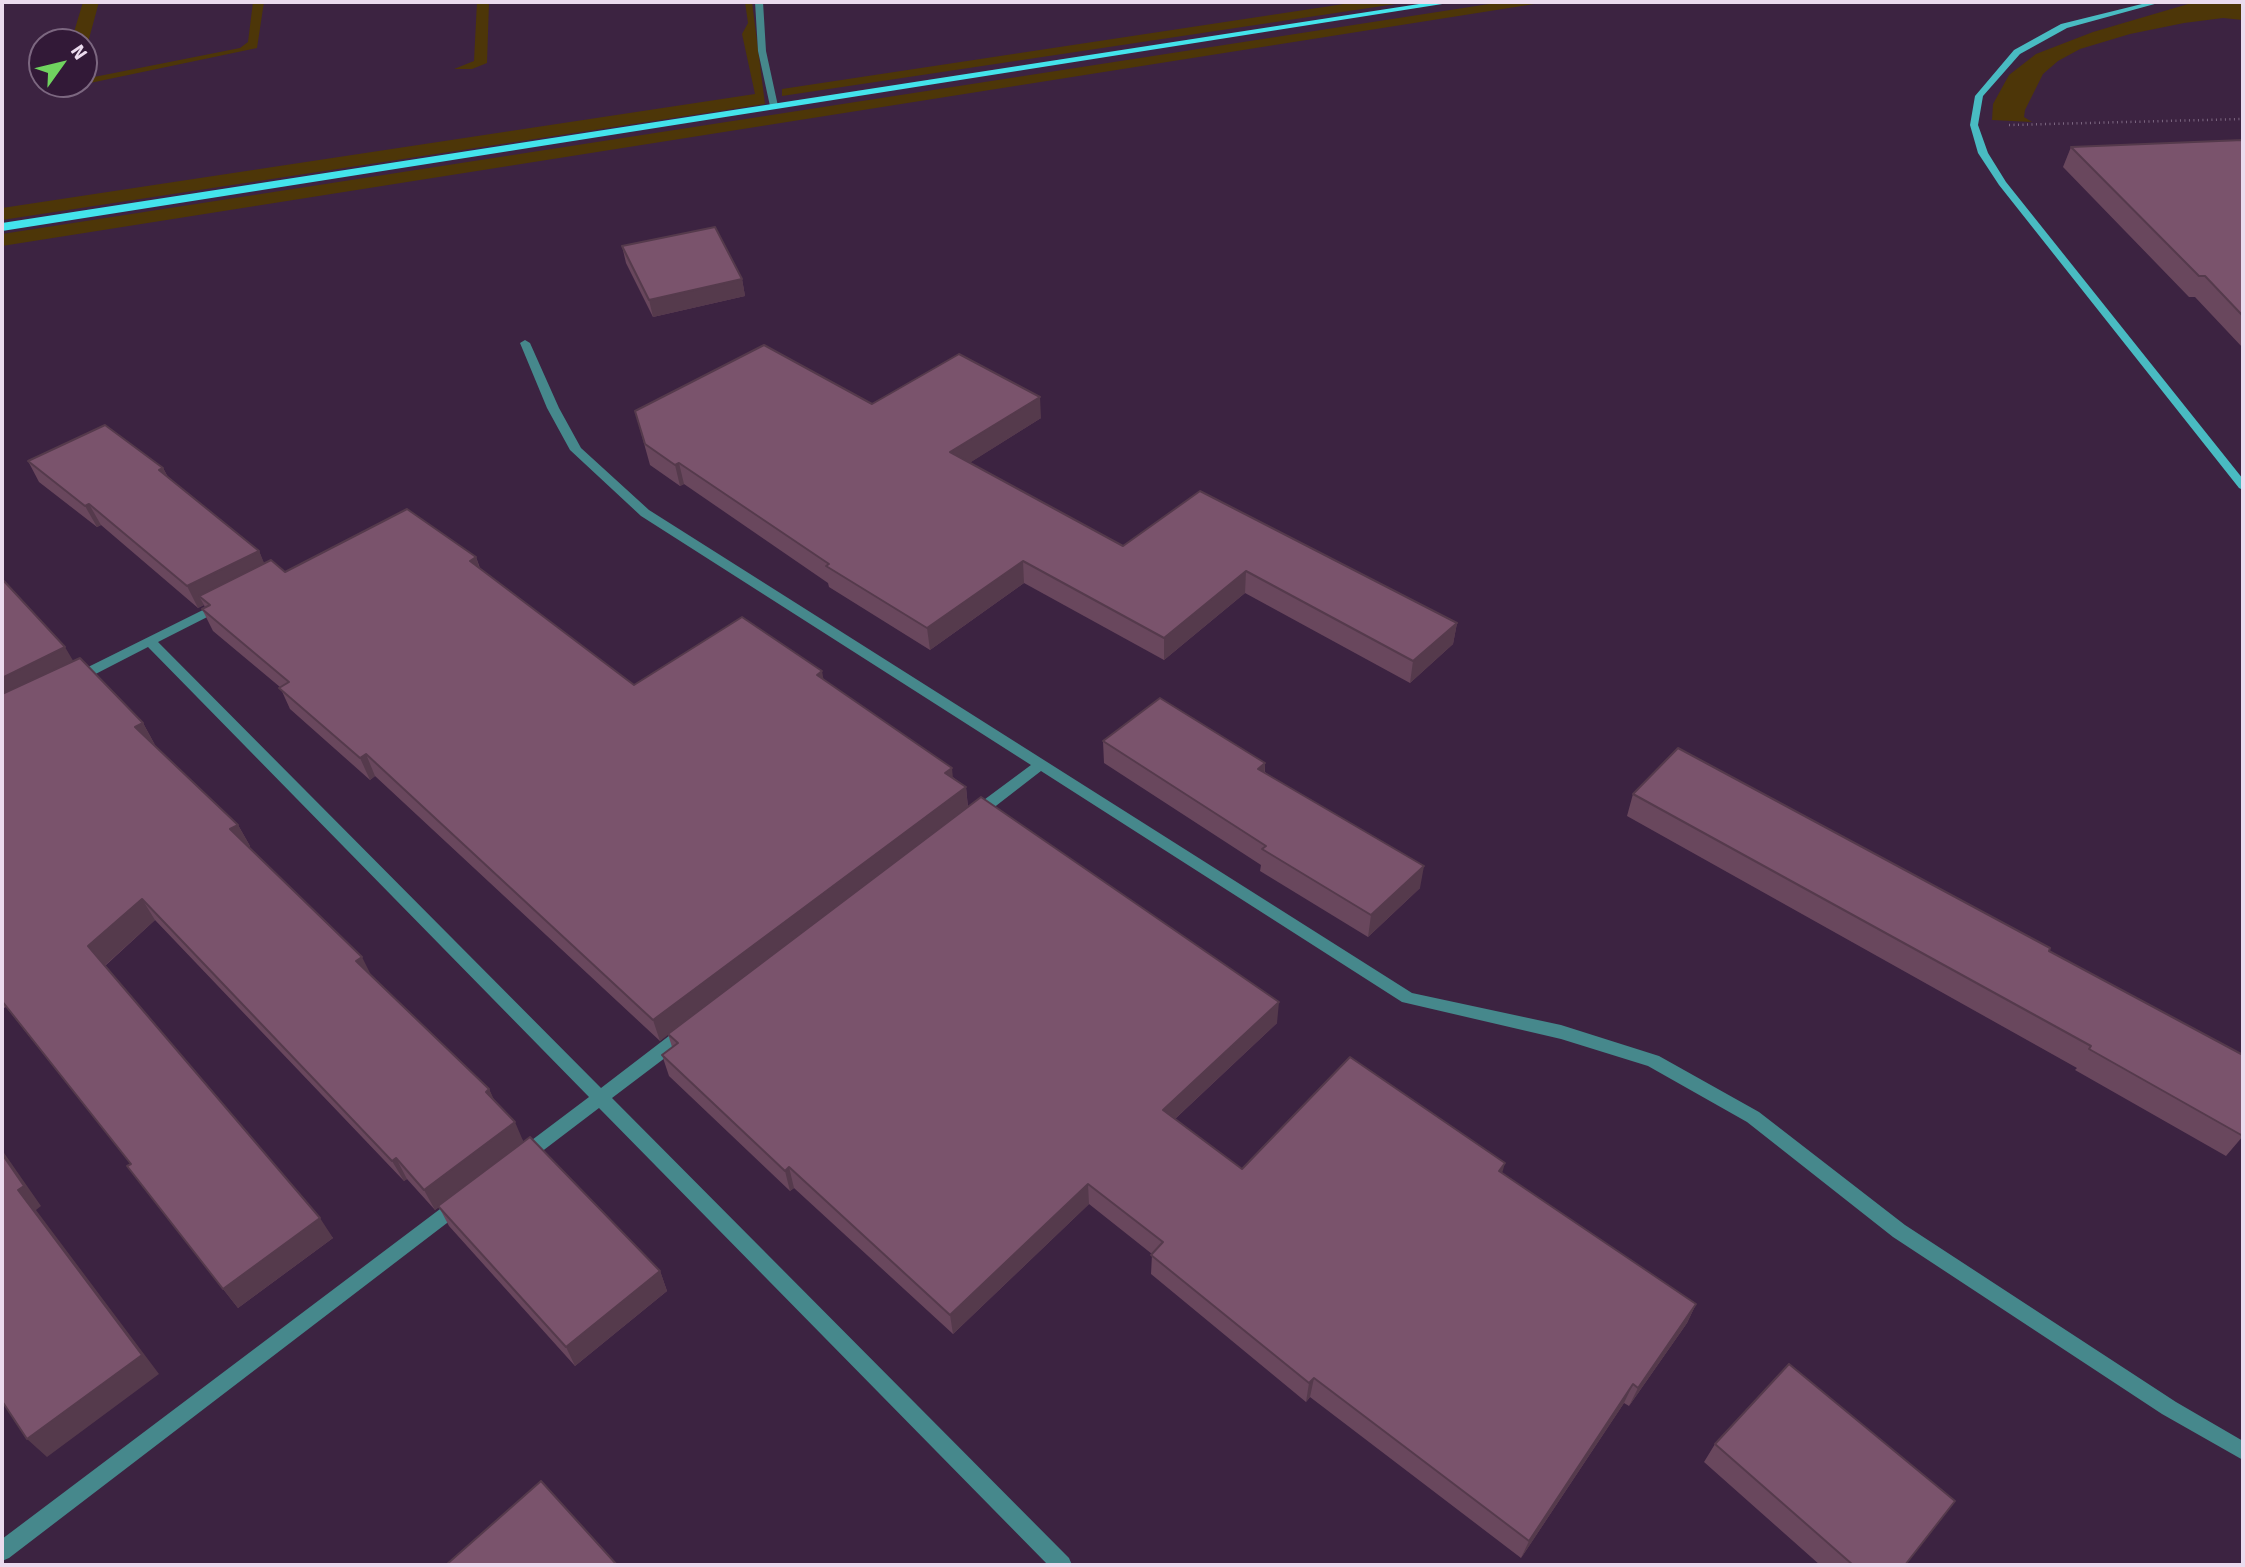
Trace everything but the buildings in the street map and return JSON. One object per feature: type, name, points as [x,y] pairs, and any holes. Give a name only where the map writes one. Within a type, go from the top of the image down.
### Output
[{"type":"main road","points":[[2,227],[1450,2]]},
{"type":"street","points":[[760,2],[762,51],[774,106]]},
{"type":"street","points":[[2158,2],[2064,26],[2026,46],[1997,72],[1979,96],[1973,125],[1983,153],[2002,183],[2243,486]]},
{"type":"street","points":[[525,344],[553,408],[576,450],[645,513],[1408,998],[1561,1032],[1653,1060],[1753,1117],[1899,1231],[2169,1408],[2243,1451]]},
{"type":"street","points":[[63,685],[233,599]]},
{"type":"street","points":[[149,641],[1062,1565]]},
{"type":"street","points":[[963,823],[1040,765]]},
{"type":"street","points":[[511,1166],[698,1023]]},
{"type":"street","points":[[2,1551],[478,1191]]},
{"type":"path","points":[[1973,125],[2243,119]]},
{"type":"shaded area","points":[[83,2],[99,2],[92,28],[75,28]]},
{"type":"shaded area","points":[[253,2],[264,2],[257,48],[98,81],[98,76],[240,48],[248,42]]},
{"type":"shaded area","points":[[477,2],[489,2],[487,63],[472,69],[454,69],[474,61]]},
{"type":"shaded area","points":[[745,2],[752,2],[765,104],[2,220],[2,208],[755,94],[742,34],[748,23]]},
{"type":"shaded area","points":[[1357,2],[1409,2],[782,96],[782,89]]},
{"type":"shaded area","points":[[1502,2],[1547,2],[2,246],[2,234]]},
{"type":"shaded area","points":[[2195,2],[2243,2],[2243,20],[2223,18],[2184,23],[2130,34],[2080,49],[2058,61],[2043,74],[2025,110],[2024,117],[2032,122],[1992,120],[1993,104],[2009,75],[2036,54],[2093,32]]}]
